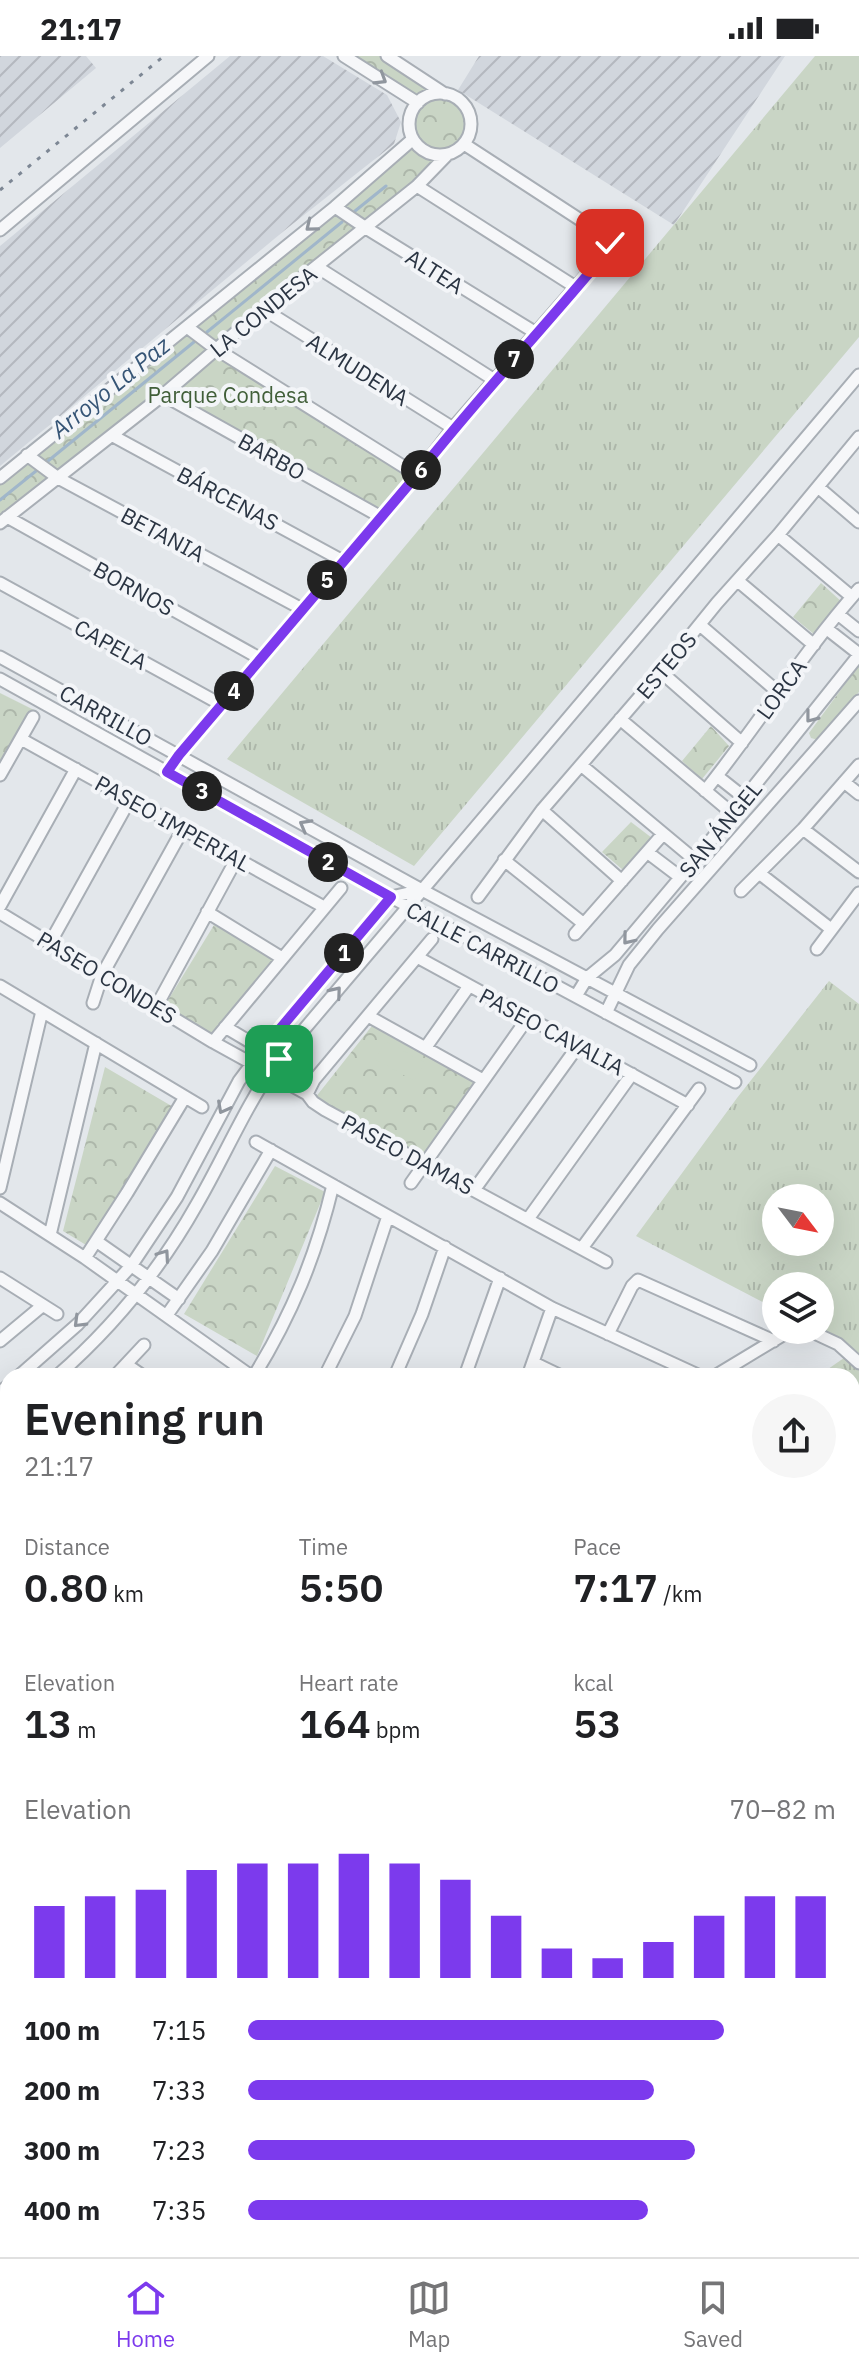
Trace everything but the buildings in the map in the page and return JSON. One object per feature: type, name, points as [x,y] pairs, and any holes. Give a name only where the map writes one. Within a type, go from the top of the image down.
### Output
[{"type":"street","points":[[0,230],[208,56]]},
{"type":"street","points":[[344,56],[418,103]]},
{"type":"street","points":[[387,56],[462,102],[471,118],[464,144],[448,154],[428,153],[413,139],[409,126],[411,114],[426,97],[446,94]]},
{"type":"street","name":"LA CONDESA","points":[[0,478],[335,207],[413,139]]},
{"type":"street","points":[[167,772],[453,428],[610,248],[605,236],[464,144]]},
{"type":"street","name":"LA CONDESA","points":[[4,520],[113,436],[263,309],[417,186],[448,154]]},
{"type":"street","points":[[417,186],[577,288]]},
{"type":"street","name":"ALTEA","points":[[335,207],[536,333]]},
{"type":"street","points":[[317,267],[496,381]]},
{"type":"street","name":"ALMUDENA","points":[[263,309],[453,428]]},
{"type":"street","points":[[187,327],[216,349],[417,475]]},
{"type":"street","points":[[65,1368],[113,1321],[148,1277],[196,1207],[252,1099],[279,1059],[859,375]]},
{"type":"street","name":"BARBO","points":[[163,395],[381,517]]},
{"type":"street","name":"BÁRCENAS","points":[[113,436],[343,561]]},
{"type":"street","name":"ESTEOS","points":[[478,897],[542,810],[858,439]]},
{"type":"street","name":"BETANIA","points":[[27,455],[58,478],[302,609]]},
{"type":"street","points":[[818,487],[859,522]]},
{"type":"street","name":"BORNOS","points":[[4,520],[261,659]]},
{"type":"street","points":[[778,535],[855,593]]},
{"type":"street","points":[[738,581],[814,645]]},
{"type":"street","name":"CAPELA","points":[[0,583],[222,705]]},
{"type":"street","name":"LORCA","points":[[705,791],[855,593]]},
{"type":"street","points":[[839,615],[859,631]]},
{"type":"street","points":[[700,625],[779,693]]},
{"type":"street","points":[[827,629],[857,660]]},
{"type":"street","name":"CARRILLO","points":[[0,657],[422,890]]},
{"type":"street","name":"SAN ÁNGEL","points":[[576,996],[587,978],[615,955],[695,860],[857,660]]},
{"type":"street","points":[[661,672],[742,743]]},
{"type":"street","name":"CALLE CARRILLO","points":[[0,679],[409,907],[735,1082]]},
{"type":"street","name":"SAN ÁNGEL","points":[[606,1013],[629,965],[658,929],[859,701]]},
{"type":"street","points":[[0,775],[33,717]]},
{"type":"street","points":[[620,719],[733,814]]},
{"type":"street","points":[[794,737],[811,753]]},
{"type":"street","name":"PASEO IMPERIAL","points":[[21,739],[324,907]]},
{"type":"street","points":[[581,765],[695,860]]},
{"type":"street","points":[[741,891],[803,829],[859,765]]},
{"type":"street","points":[[0,906],[76,769]]},
{"type":"street","points":[[717,776],[746,799]]},
{"type":"street","points":[[844,782],[859,794]]},
{"type":"street","points":[[50,943],[130,799]]},
{"type":"street","points":[[542,810],[622,881]]},
{"type":"street","points":[[93,1003],[102,975],[183,829]]},
{"type":"street","points":[[803,829],[859,872]]},
{"type":"street","points":[[575,934],[663,834]]},
{"type":"street","points":[[647,852],[680,877]]},
{"type":"street","points":[[156,1007],[237,858]]},
{"type":"street","points":[[504,860],[584,924]]},
{"type":"street","points":[[759,873],[831,929]]},
{"type":"street","points":[[213,1042],[341,888]]},
{"type":"street","points":[[28,1368],[78,1324],[131,1266],[177,1197],[226,1102],[263,1049],[391,897],[422,890]]},
{"type":"street","name":"CALLE CARRILLO","points":[[422,890],[750,1065]]},
{"type":"street","points":[[817,949],[859,893]]},
{"type":"street","points":[[207,912],[282,958]]},
{"type":"street","name":"PASEO CONDES","points":[[0,913],[213,1042]]},
{"type":"street","points":[[645,919],[658,929]]},
{"type":"street","points":[[307,1094],[314,1080],[432,939]]},
{"type":"street","name":"PASEO CAVALIA","points":[[417,957],[688,1105]]},
{"type":"street","points":[[0,986],[202,1107]]},
{"type":"street","points":[[426,1047],[469,986]]},
{"type":"street","points":[[0,1188],[42,1011]]},
{"type":"street","points":[[368,1016],[483,1080]]},
{"type":"street","points":[[411,1183],[527,1019]]},
{"type":"street","points":[[225,1027],[314,1080]]},
{"type":"street","name":"PASEO DAMAS","points":[[213,1042],[307,1094],[325,1110],[606,1262]]},
{"type":"street","points":[[50,1235],[96,1043]]},
{"type":"street","points":[[474,1190],[578,1046]]},
{"type":"street","points":[[528,1219],[632,1074]]},
{"type":"street","points":[[582,1248],[699,1089]]},
{"type":"street","points":[[85,1258],[185,1097]]},
{"type":"street","points":[[256,1142],[552,1308],[682,1368]]},
{"type":"street","points":[[167,1315],[220,1239],[271,1150]]},
{"type":"street","points":[[257,1368],[294,1305],[319,1239],[333,1185]]},
{"type":"street","points":[[0,1203],[85,1258],[241,1368]]},
{"type":"street","points":[[329,1368],[355,1316],[388,1216]]},
{"type":"street","points":[[96,1241],[179,1299]]},
{"type":"street","points":[[398,1368],[422,1314],[445,1247]]},
{"type":"street","points":[[0,1278],[57,1314]]},
{"type":"street","points":[[468,1368],[500,1278]]},
{"type":"street","points":[[608,1334],[638,1280],[762,1336]]},
{"type":"street","points":[[0,1341],[42,1306]]},
{"type":"street","points":[[532,1368],[552,1308]]},
{"type":"street","points":[[834,1342],[859,1363]]},
{"type":"street","points":[[728,1368],[769,1344]]},
{"type":"street","points":[[124,1368],[144,1345]]},
{"type":"street","points":[[534,1363],[544,1368]]},
{"type":"street","points":[[127,1365],[131,1368]]},
{"type":"shaded area","points":[[0,56],[86,56],[96,68],[0,148]]},
{"type":"shaded area","points":[[230,56],[323,56],[387,95],[401,122],[394,144],[0,466],[0,246]]},
{"type":"shaded area","points":[[479,56],[785,56],[674,225],[458,90]]},
{"type":"green space","name":"Parque Condesa","points":[[344,56],[387,56],[465,106],[471,123],[470,132],[458,148],[216,349],[417,475],[381,517],[163,395],[0,524],[0,478],[413,139],[411,121],[418,103]]},
{"type":"green space","points":[[815,56],[859,56],[859,337],[414,866],[227,759]]},
{"type":"green space","points":[[821,583],[843,603],[815,635],[793,617]]},
{"type":"green space","points":[[859,665],[859,692],[818,740],[811,738],[809,733]]},
{"type":"green space","points":[[0,693],[36,711],[0,775]]},
{"type":"green space","points":[[711,726],[729,746],[702,779],[682,761]]},
{"type":"green space","points":[[631,822],[652,838],[623,870],[602,852]]},
{"type":"green space","points":[[214,925],[276,959],[213,1036],[165,1005]]},
{"type":"green space","points":[[829,981],[859,1004],[859,1368],[830,1368],[854,1351],[834,1340],[834,1272],[762,1272],[762,1302],[636,1236],[737,1098]]},
{"type":"green space","points":[[375,1022],[477,1080],[421,1157],[315,1098]]},
{"type":"green space","points":[[386,1041],[425,1063],[414,1081],[375,1059]]},
{"type":"green space","points":[[105,1067],[175,1108],[86,1245],[63,1231]]},
{"type":"green space","points":[[275,1166],[325,1192],[257,1356],[184,1314]]},
{"type":"waterway","name":"Arroyo La Paz","points":[[355,211],[386,186]]},
{"type":"waterway","name":"Arroyo La Paz","points":[[207,332],[342,222]]},
{"type":"waterway","name":"Arroyo La Paz","points":[[48,461],[194,342]]},
{"type":"waterway","name":"Arroyo La Paz","points":[[0,500],[36,471]]},
{"type":"railway","points":[[0,190],[164,56]]},
{"type":"route","points":[[279,1059],[263,1049],[391,897],[167,772],[453,428],[577,288],[610,248],[610,243]]}]
